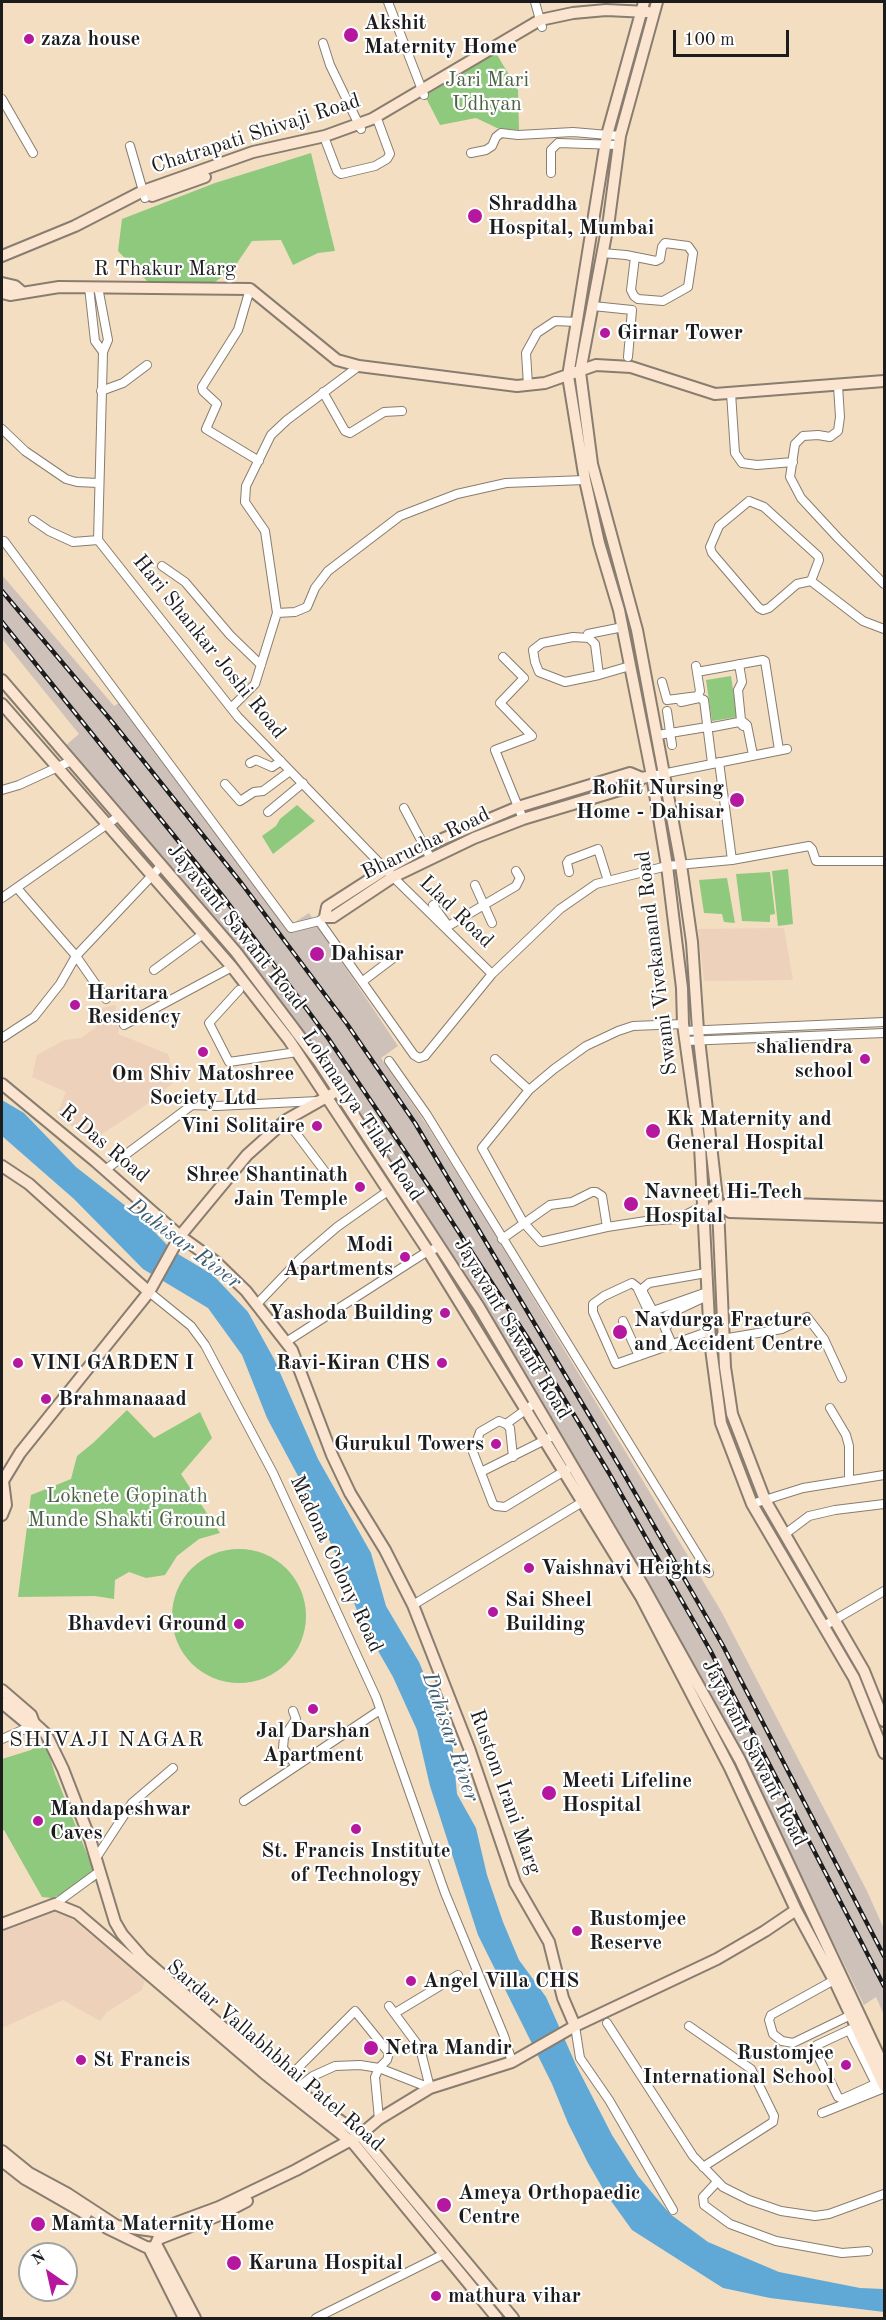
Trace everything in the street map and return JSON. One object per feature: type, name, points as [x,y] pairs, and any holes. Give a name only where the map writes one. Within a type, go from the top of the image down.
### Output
[{"type":"street","points":[[388,2],[423,92]]},
{"type":"street","points":[[535,2],[541,23]]},
{"type":"street","name":"Swami Vivekanand Road","points":[[657,2],[619,140],[605,239],[580,372],[592,464],[637,630],[665,773],[692,942],[705,1146],[703,1206],[707,1294],[721,1423],[752,1504],[798,1582],[864,1671],[885,1721]]},
{"type":"street","points":[[2,263],[74,235],[144,195],[258,158],[326,142],[378,119],[541,23],[584,12],[606,10],[641,10],[653,17]]},
{"type":"street","name":"Swami Vivekanand Road","points":[[641,10],[606,139],[568,376],[585,480],[599,543],[622,627],[647,777],[667,866],[682,988],[684,1032],[705,1146],[721,1207],[725,1367],[732,1414],[747,1459],[765,1500],[808,1576],[885,1753]]},
{"type":"street","points":[[323,43],[330,65],[360,126]]},
{"type":"street","points":[[2,99],[33,153]]},
{"type":"street","points":[[326,142],[337,171],[341,174],[375,166],[387,159],[390,154],[378,119]]},
{"type":"street","name":"Chatrapati Shivaji Road","points":[[2,256],[144,195],[253,152],[360,126]]},
{"type":"street","points":[[471,153],[486,150],[492,146],[496,137],[501,133],[518,135],[573,132],[619,140]]},
{"type":"street","points":[[551,173],[551,150],[555,145],[606,139]]},
{"type":"street","points":[[130,147],[144,195]]},
{"type":"street","points":[[591,237],[605,239]]},
{"type":"street","points":[[602,253],[635,257],[658,260],[662,247],[668,242],[691,248],[693,253],[688,287],[663,301],[638,299],[631,290],[635,257]]},
{"type":"street","points":[[2,283],[15,286],[22,292]]},
{"type":"street","name":"R Thakur Marg","points":[[2,293],[10,295],[59,287],[250,289],[337,360],[358,366],[517,386],[545,383],[596,365],[631,368],[715,394],[885,381]]},
{"type":"street","points":[[33,520],[49,531],[73,542],[98,540],[101,391],[103,352],[108,340],[93,287]]},
{"type":"street","points":[[250,289],[238,330],[202,387],[202,391],[218,404],[206,429],[259,460]]},
{"type":"street","points":[[593,306],[632,310],[628,357]]},
{"type":"street","points":[[528,384],[526,353],[537,333],[547,324],[555,321],[577,322]]},
{"type":"street","points":[[101,391],[123,383],[147,365]]},
{"type":"street","points":[[231,708],[255,684],[277,613],[265,531],[245,502],[246,486],[271,435],[322,392],[358,366]]},
{"type":"street","points":[[838,386],[840,417],[838,431],[830,437],[803,436],[795,444],[790,477],[801,498],[885,584]]},
{"type":"street","points":[[322,392],[345,431],[351,433],[384,412],[402,411]]},
{"type":"street","points":[[731,393],[735,453],[742,463],[756,465],[793,462]]},
{"type":"street","points":[[2,429],[25,451],[71,481],[98,483]]},
{"type":"street","points":[[277,613],[295,612],[307,607],[315,588],[328,571],[400,516],[457,494],[506,483],[585,480]]},
{"type":"street","points":[[811,581],[817,567],[818,556],[764,507],[755,502],[749,501],[719,526],[711,541],[712,553],[759,608],[763,610],[769,608],[797,584],[811,581],[863,621],[885,629]]},
{"type":"street","name":"Hari Shankar Joshi Road","points":[[98,540],[231,708],[390,873]]},
{"type":"street","points":[[4,541],[291,928],[322,919],[414,1055],[419,1058],[425,1056],[492,974],[560,909],[596,884],[667,866],[732,860],[809,846],[816,861],[885,861]]},
{"type":"street","points":[[162,566],[185,582],[230,635],[261,665]]},
{"type":"street","points":[[588,634],[622,627]]},
{"type":"street","points":[[599,675],[596,650],[592,640],[588,638],[573,637],[552,641],[537,645],[533,650],[539,672],[565,682],[630,669]]},
{"type":"street","points":[[503,657],[524,678],[500,704],[532,736],[495,750],[523,819]]},
{"type":"street","name":"Bharucha Road","points":[[322,919],[333,917],[390,873],[431,859],[474,838],[523,819],[633,786],[647,777],[783,750],[767,664],[763,660],[739,664]]},
{"type":"street","points":[[662,682],[667,700],[698,696],[700,691],[697,669],[739,664],[742,682],[738,690],[741,720],[747,725],[753,755]]},
{"type":"street","name":"Jayavant Sawant Road","points":[[2,680],[236,952],[319,1062],[479,1307],[531,1406]]},
{"type":"street","points":[[681,702],[704,700],[732,860]]},
{"type":"street","name":"Lokmanya Tilak Road","points":[[2,704],[232,968],[297,1052],[323,1099],[428,1251]]},
{"type":"street","points":[[667,711],[672,745]]},
{"type":"street","points":[[658,735],[742,723],[745,732],[749,734]]},
{"type":"street","points":[[250,763],[256,760],[272,767],[277,781]]},
{"type":"street","points":[[2,790],[58,769],[71,761]]},
{"type":"street","points":[[272,767],[280,761]]},
{"type":"street","points":[[225,784],[240,801],[254,792],[263,791],[290,771]]},
{"type":"street","points":[[390,873],[426,847],[518,807],[630,773],[647,777]]},
{"type":"street","points":[[268,812],[303,783]]},
{"type":"street","points":[[404,808],[431,859]]},
{"type":"street","points":[[2,898],[119,816]]},
{"type":"street","points":[[569,872],[567,863],[569,860],[598,849],[608,881]]},
{"type":"street","points":[[2,1038],[34,1017],[60,984],[75,956],[161,866]]},
{"type":"street","points":[[433,905],[447,927],[516,886],[520,878],[516,871]]},
{"type":"street","name":"Llad Road","points":[[390,873],[492,974]]},
{"type":"street","points":[[475,885],[492,923]]},
{"type":"street","points":[[17,888],[75,956],[106,999]]},
{"type":"street","points":[[154,970],[203,934]]},
{"type":"street","points":[[363,981],[396,956]]},
{"type":"street","points":[[124,1025],[232,968]]},
{"type":"street","points":[[239,990],[209,1023],[229,1062],[297,1052]]},
{"type":"street","points":[[698,1035],[885,1022]]},
{"type":"street","points":[[885,1033],[698,1035],[633,1026],[586,1046],[554,1069],[530,1090],[482,1148],[523,1222],[541,1242],[608,1227],[677,1219],[703,1206],[721,1207],[730,1212],[885,1216]]},
{"type":"street","points":[[495,1059],[530,1090]]},
{"type":"street","points":[[389,1061],[427,1115],[709,1573]]},
{"type":"street","name":"R Das Road","points":[[2,1084],[105,1170],[178,1240],[216,1262],[256,1304],[286,1342]]},
{"type":"street","points":[[2,1515],[6,1505],[2,1481],[20,1453],[149,1292],[178,1240],[246,1155],[286,1120],[338,1090]]},
{"type":"street","points":[[105,1170],[192,1104],[217,1106],[323,1099]]},
{"type":"street","points":[[286,1120],[329,1177]]},
{"type":"street","name":"Madona Colony Road","points":[[2,1166],[29,1184],[149,1292],[191,1326],[205,1345],[273,1473],[380,1710],[446,1893],[504,2036],[516,2059]]},
{"type":"street","points":[[256,1304],[301,1258],[337,1227],[388,1191]]},
{"type":"street","points":[[502,1239],[550,1205],[572,1202],[596,1192],[602,1196],[608,1227]]},
{"type":"street","points":[[721,1207],[731,1202],[885,1208]]},
{"type":"street","points":[[286,1342],[428,1251],[440,1247]]},
{"type":"street","name":"Jayavant Sawant Road","points":[[428,1251],[531,1406],[568,1469],[642,1584],[740,1760],[855,2013],[857,2026],[882,2084]]},
{"type":"street","points":[[706,1273],[649,1283],[643,1288],[643,1292],[653,1311],[707,1294]]},
{"type":"street","points":[[674,1343],[659,1316],[651,1317],[637,1287],[630,1283],[596,1301],[592,1308],[615,1363],[618,1364],[674,1343],[694,1335],[710,1332],[725,1339],[782,1329],[807,1317],[824,1340],[842,1378]]},
{"type":"street","points":[[674,1343],[666,1316],[707,1294]]},
{"type":"street","points":[[623,1321],[639,1356]]},
{"type":"street","name":"Rustom Irani Marg","points":[[286,1342],[292,1350],[332,1455],[350,1493],[385,1550],[412,1605],[469,1748],[515,1883],[549,1942],[563,1998],[575,2026]]},
{"type":"street","points":[[506,1424],[531,1406]]},
{"type":"street","points":[[830,1408],[846,1435],[849,1446],[849,1480]]},
{"type":"street","points":[[513,1457],[510,1428],[506,1424],[499,1421],[480,1432],[473,1452],[493,1504],[501,1507],[505,1507],[568,1469]]},
{"type":"street","points":[[481,1472],[550,1438]]},
{"type":"street","name":"Jayavant Sawant Road","points":[[568,1469],[584,1501],[646,1607],[730,1768],[796,1910],[838,1978]]},
{"type":"street","points":[[752,1504],[803,1488],[885,1475]]},
{"type":"street","points":[[412,1605],[584,1501]]},
{"type":"street","points":[[785,1533],[809,1516],[835,1510],[885,1504]]},
{"type":"street","points":[[798,1582],[808,1576]]},
{"type":"street","points":[[828,1622],[867,1597],[885,1591]]},
{"type":"street","points":[[2,1689],[31,1715],[35,1723],[46,1734],[63,1769],[96,1858],[116,1922],[141,1961]]},
{"type":"street","points":[[2,1703],[25,1722],[35,1723]]},
{"type":"street","points":[[244,1801],[380,1710]]},
{"type":"street","points":[[293,1711],[296,1719],[284,1737],[283,1748],[296,1766]]},
{"type":"street","points":[[2,1739],[35,1723]]},
{"type":"street","points":[[96,1858],[132,1803],[173,1768]]},
{"type":"street","points":[[2,1924],[56,1904],[99,1871]]},
{"type":"street","points":[[56,1904],[77,1913],[141,1961]]},
{"type":"street","points":[[2,2161],[25,2179],[113,2232],[151,2239],[222,2214],[333,2159],[379,2120],[430,2088],[516,2059],[575,2026],[717,1959],[796,1910]]},
{"type":"street","name":"Sardar Vallabhbhai Patel Road","points":[[141,1961],[355,2140],[444,2254],[496,2315]]},
{"type":"street","name":"Sardar Vallabhbhai Patel Road","points":[[141,1961],[190,2011],[264,2073],[355,2140]]},
{"type":"street","points":[[395,2013],[458,1975]]},
{"type":"street","points":[[838,1978],[771,2015],[771,2030],[782,2041],[793,2043],[855,2013]]},
{"type":"street","points":[[389,2006],[420,2048],[430,2088]]},
{"type":"street","points":[[285,2080],[355,2011],[389,2053],[375,2077],[379,2120]]},
{"type":"street","points":[[607,2023],[677,2133],[717,2182],[750,2200],[781,2211],[815,2216],[829,2214],[885,2194]]},
{"type":"street","points":[[575,2026],[580,2058],[609,2100],[673,2210]]},
{"type":"street","points":[[688,2026],[751,2069],[774,2116],[773,2121],[703,2167]]},
{"type":"street","points":[[857,2026],[814,2048],[838,2097],[845,2098],[882,2084]]},
{"type":"street","name":"Jayavant Sawant Road","points":[[857,2026],[885,2067]]},
{"type":"street","points":[[296,2090],[314,2076],[335,2066],[360,2065],[379,2068],[430,2088]]},
{"type":"street","points":[[822,2113],[882,2084]]},
{"type":"street","points":[[355,2140],[496,2315],[513,2319]]},
{"type":"street","points":[[2,2151],[29,2173],[68,2194],[117,2226],[151,2239],[195,2319]]},
{"type":"street","points":[[717,2182],[703,2197],[704,2205],[730,2224],[776,2241],[842,2253],[868,2251]]},
{"type":"street","points":[[151,2239],[184,2319]]},
{"type":"street","points":[[316,2319],[444,2254]]},
{"type":"shaded area","points":[[2,575],[114,706],[119,703],[292,924],[309,913],[398,1046],[381,1058],[426,1124],[499,1241],[721,1611],[867,1891],[884,1929],[884,2015],[876,1997],[864,2005],[754,1779],[615,1524],[489,1316],[339,1081],[277,998],[64,747],[79,734],[2,639]]},
{"type":"shaded area","points":[[784,928],[793,980],[704,981],[698,929]]},
{"type":"shaded area","points":[[115,1005],[120,1021],[118,1034],[168,1054],[175,1081],[146,1105],[93,1140],[56,1116],[66,1092],[32,1077],[37,1055],[65,1040],[81,1038],[95,1028],[102,1008]]},
{"type":"shaded area","points":[[51,1909],[67,1915],[145,1980],[142,1990],[107,2012],[100,2021],[63,2000],[2,2028],[2,1928]]},
{"type":"green space","name":"Jari Mari Udhyan","points":[[496,53],[518,90],[519,130],[497,128],[476,118],[440,125],[425,96]]},
{"type":"green space","points":[[311,153],[335,251],[318,253],[293,265],[281,240],[252,241],[233,269],[212,284],[147,281],[118,251],[122,219],[215,183]]},
{"type":"green space","points":[[731,676],[737,717],[712,721],[706,680]]},
{"type":"green space","points":[[297,805],[315,821],[273,854],[262,836]]},
{"type":"green space","points":[[788,869],[793,924],[778,926],[772,871]]},
{"type":"green space","points":[[770,872],[775,914],[770,915],[770,922],[742,921],[736,874]]},
{"type":"green space","points":[[727,878],[735,923],[724,922],[722,914],[704,913],[699,880]]},
{"type":"green space","name":"Loknete Gopinath Munde Shakti Ground","points":[[127,1410],[154,1438],[200,1412],[212,1438],[181,1474],[220,1533],[199,1539],[177,1556],[165,1575],[146,1578],[129,1572],[115,1580],[114,1599],[95,1596],[18,1597],[31,1495],[71,1479],[77,1456]]},
{"type":"green space","name":"Bhavdevi Ground","points":[[239,1549],[265,1554],[287,1568],[301,1590],[306,1616],[301,1642],[287,1664],[265,1678],[239,1683],[213,1678],[191,1664],[177,1642],[172,1616],[177,1590],[191,1568],[213,1554]]},
{"type":"green space","points":[[45,1741],[55,1774],[95,1874],[95,1882],[52,1898],[42,1897],[4,1830],[2,1831],[2,1759],[31,1750]]},
{"type":"water","name":"Dahisar River","points":[[2,1100],[24,1113],[76,1167],[141,1218],[173,1251],[213,1275],[248,1312],[274,1359],[318,1459],[371,1553],[386,1606],[419,1662],[436,1702],[452,1741],[457,1794],[476,1828],[487,1875],[519,1960],[546,1997],[576,2065],[612,2135],[638,2176],[670,2214],[708,2242],[779,2272],[860,2288],[884,2289],[884,2312],[770,2298],[723,2288],[632,2230],[606,2194],[588,2163],[552,2084],[478,1935],[430,1786],[417,1730],[393,1677],[361,1621],[333,1548],[267,1418],[242,1355],[208,1308],[143,1269],[74,1199],[2,1136]]},
{"type":"railway","points":[[2,591],[109,718],[242,884],[347,1024],[415,1123],[620,1467],[722,1644],[884,1956]]},
{"type":"railway","points":[[2,622],[225,899],[328,1038],[430,1188],[527,1337],[609,1473],[710,1650],[884,1986]]},
{"type":"place","name":"Akshit Maternity Home","points":[[351,35]]},
{"type":"place","name":"zaza house","points":[[29,39]]},
{"type":"place","name":"Shraddha Hospital, Mumbai","points":[[475,216]]},
{"type":"place","name":"Girnar Tower","points":[[605,333]]},
{"type":"place","name":"Rohit Nursing Home - Dahisar","points":[[737,800]]},
{"type":"place","name":"Dahisar","points":[[317,954]]},
{"type":"place","name":"Haritara Residency","points":[[75,1005]]},
{"type":"place","name":"Om Shiv Matoshree Society Ltd","points":[[203,1052]]},
{"type":"place","name":"shaliendra school","points":[[865,1059]]},
{"type":"place","name":"Vini Solitaire","points":[[317,1126]]},
{"type":"place","name":"Kk Maternity and General Hospital","points":[[653,1131]]},
{"type":"place","name":"Shree Shantinath Jain Temple","points":[[360,1187]]},
{"type":"place","name":"Navneet Hi-Tech Hospital","points":[[631,1204]]},
{"type":"place","name":"Modi Apartments","points":[[405,1257]]},
{"type":"place","name":"Yashoda Building","points":[[445,1313]]},
{"type":"place","name":"Navdurga Fracture and Accident Centre","points":[[620,1332]]},
{"type":"place","name":"VINI GARDEN I","points":[[18,1363]]},
{"type":"place","name":"Ravi-Kiran CHS","points":[[442,1363]]},
{"type":"place","name":"Brahmanaaad","points":[[46,1399]]},
{"type":"place","name":"Gurukul Towers","points":[[496,1444]]},
{"type":"place","name":"Vaishnavi Heights","points":[[529,1568]]},
{"type":"place","name":"Sai Sheel Building","points":[[493,1612]]},
{"type":"place","name":"Bhavdevi Ground","points":[[239,1624]]},
{"type":"place","name":"Jal Darshan Apartment","points":[[313,1709]]},
{"type":"place","name":"Meeti Lifeline Hospital","points":[[549,1793]]},
{"type":"place","name":"Mandapeshwar Caves","points":[[38,1821]]},
{"type":"place","name":"St. Francis Institute of Technology","points":[[356,1829]]},
{"type":"place","name":"Rustomjee Reserve","points":[[577,1931]]},
{"type":"place","name":"Angel Villa CHS","points":[[411,1981]]},
{"type":"place","name":"Netra Mandir","points":[[371,2048]]},
{"type":"place","name":"St Francis","points":[[81,2060]]},
{"type":"place","name":"Rustomjee International School","points":[[846,2065]]},
{"type":"place","name":"Ameya Orthopaedic Centre","points":[[444,2205]]},
{"type":"place","name":"Mamta Maternity Home","points":[[38,2224]]},
{"type":"place","name":"Karuna Hospital","points":[[234,2263]]},
{"type":"place","name":"mathura vihar","points":[[436,2296]]},
{"type":"district","name":"SHIVAJI NAGAR","points":[[107,1740]]}]
